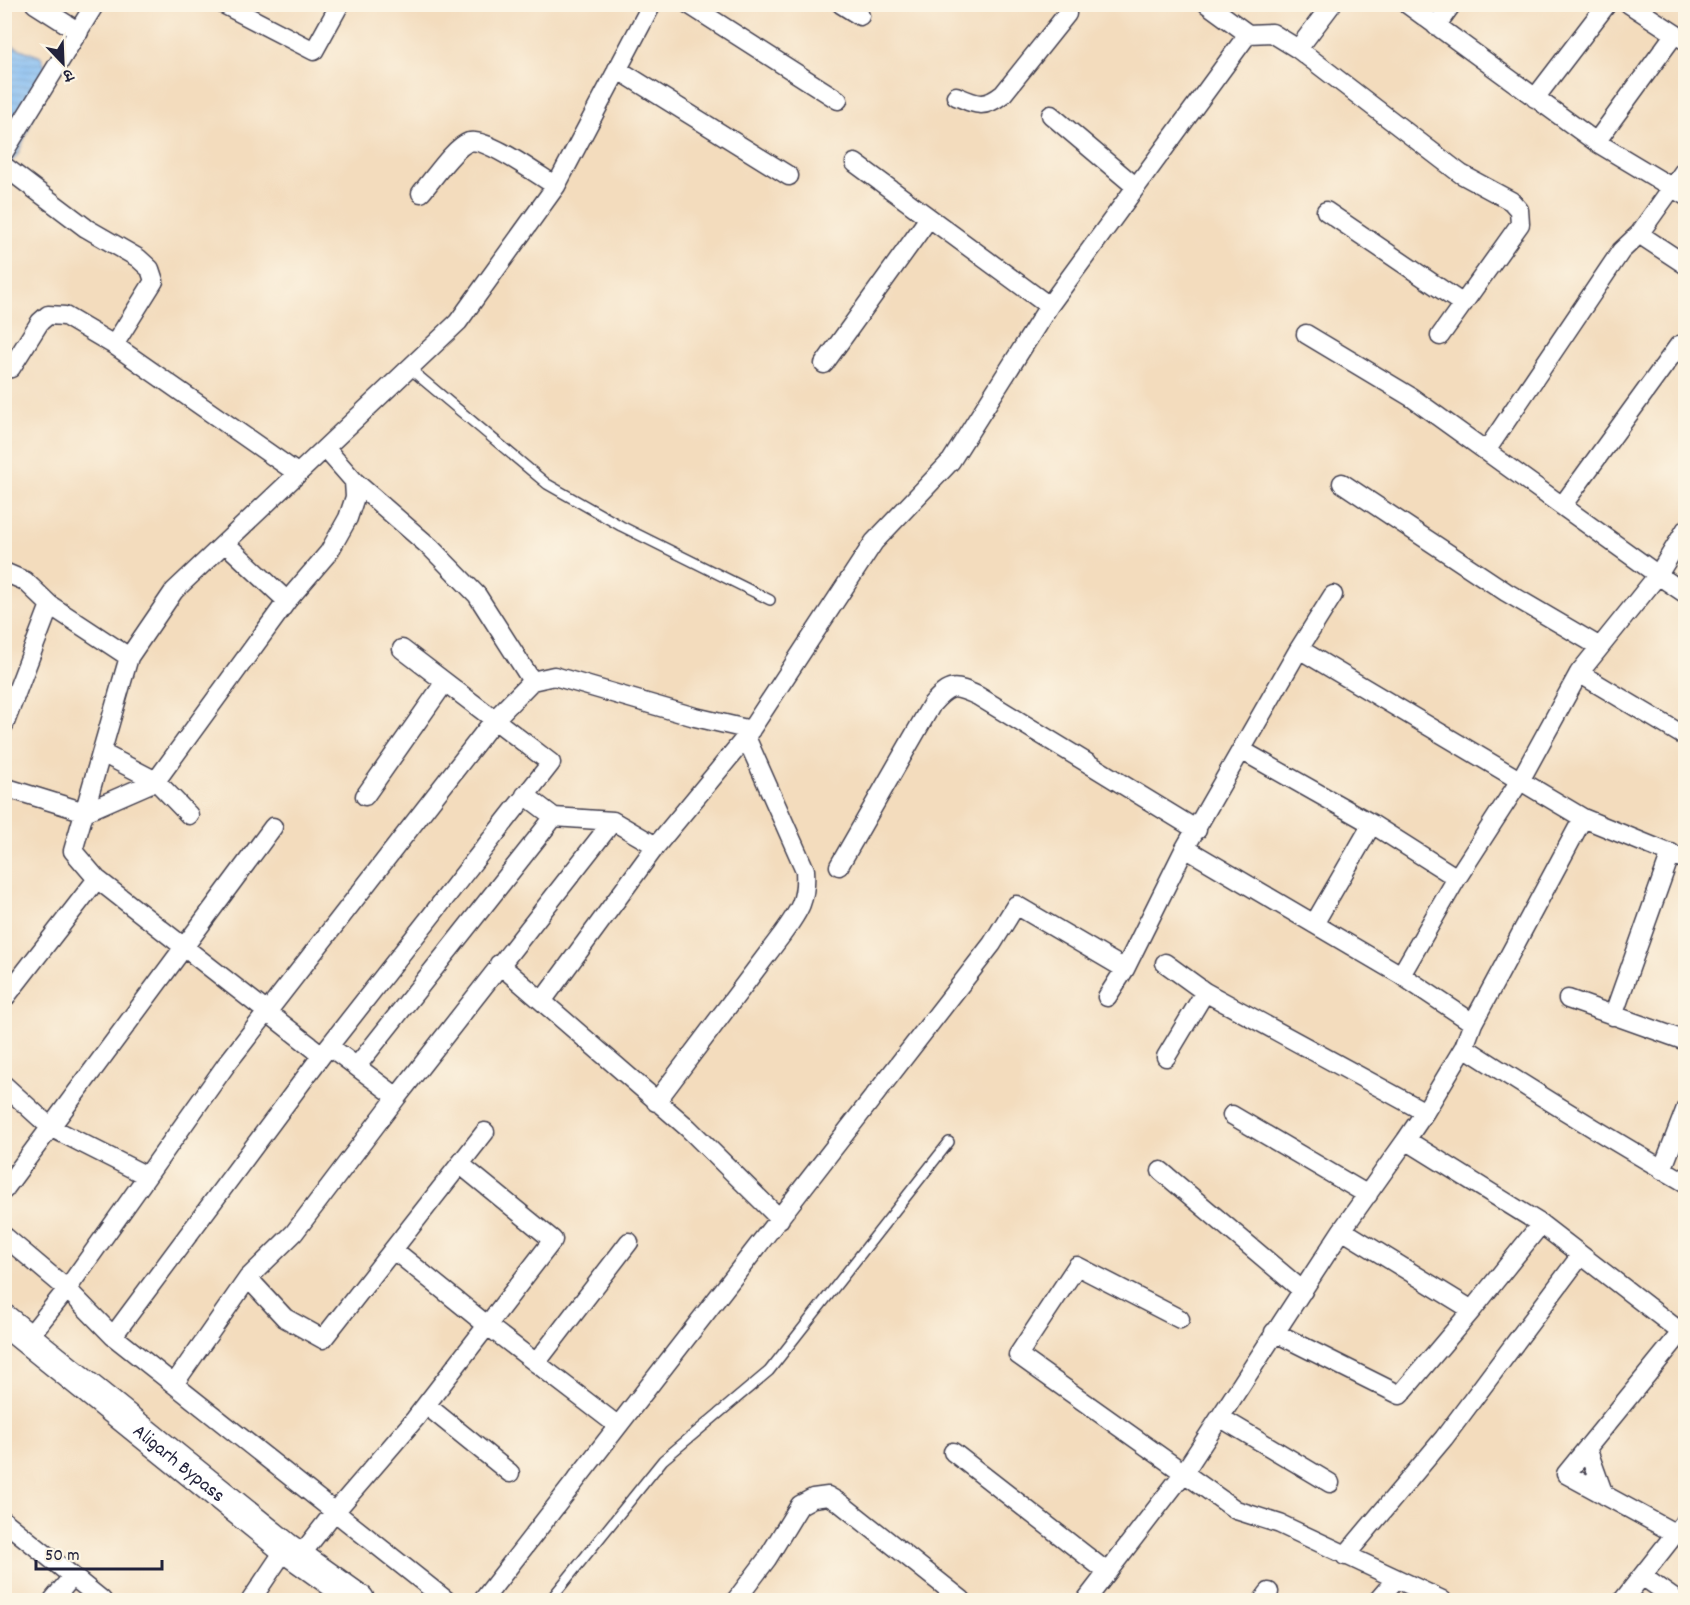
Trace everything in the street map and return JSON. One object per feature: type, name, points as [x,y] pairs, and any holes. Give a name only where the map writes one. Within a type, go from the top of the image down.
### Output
[{"type":"highway","name":"Aligarh Bypass","points":[[4,1320],[33,1330],[359,1600]]},
{"type":"street","points":[[35,4],[79,32]]},
{"type":"street","points":[[4,152],[95,4]]},
{"type":"street","points":[[223,4],[314,51],[340,4]]},
{"type":"street","points":[[397,1097],[357,1066],[326,1050],[268,1013],[97,879],[73,851],[129,657],[174,591],[458,322],[556,186],[652,4]]},
{"type":"street","points":[[688,4],[838,100]]},
{"type":"street","points":[[841,4],[860,16]]},
{"type":"street","points":[[1207,4],[1248,34],[1272,33],[1298,49],[1461,174],[1511,201],[1519,210],[1520,224],[1440,336]]},
{"type":"street","points":[[1298,49],[1332,4]]},
{"type":"street","points":[[1407,4],[1596,142],[1678,192]]},
{"type":"street","points":[[1436,26],[1452,4]]},
{"type":"street","points":[[1535,98],[1608,4]]},
{"type":"street","points":[[1596,142],[1680,38],[1629,4]]},
{"type":"street","points":[[956,96],[976,104],[991,104],[1003,94],[1065,8]]},
{"type":"street","points":[[543,1000],[656,846],[748,734],[874,542],[951,461],[1049,306],[1248,34]]},
{"type":"street","points":[[617,69],[789,176]]},
{"type":"street","points":[[1051,115],[1136,187]]},
{"type":"street","points":[[421,193],[456,152],[469,142],[485,143],[556,186]]},
{"type":"street","points":[[855,163],[1049,306]]},
{"type":"street","points":[[4,166],[86,228],[138,258],[150,269],[154,281],[114,345]]},
{"type":"street","points":[[1486,451],[1622,251],[1678,192],[1686,168]]},
{"type":"street","points":[[1326,211],[1462,304]]},
{"type":"street","points":[[824,364],[929,218]]},
{"type":"street","points":[[1638,234],[1686,265]]},
{"type":"street","points":[[4,369],[11,368],[40,322],[48,315],[65,316],[114,345],[297,473]]},
{"type":"street","points":[[1306,334],[1411,397],[1686,594]]},
{"type":"street","points":[[1562,506],[1679,345]]},
{"type":"street","points":[[325,448],[354,481],[431,548],[477,595],[532,681]]},
{"type":"street","points":[[4,787],[86,812],[156,781],[287,601],[329,552],[348,518],[355,497],[354,481]]},
{"type":"street","points":[[1342,483],[1506,592],[1600,647]]},
{"type":"street","points":[[1401,975],[1457,878],[1521,779],[1579,673],[1658,575],[1686,529]]},
{"type":"street","points":[[225,543],[287,601]]},
{"type":"street","points":[[4,572],[25,581],[50,605],[129,657]]},
{"type":"street","points":[[1107,997],[1125,969],[1185,848],[1243,751],[1299,649],[1333,595]]},
{"type":"street","points":[[4,725],[50,605]]},
{"type":"street","points":[[113,1336],[326,1050],[551,763],[402,649]]},
{"type":"street","points":[[1299,649],[1521,779],[1583,818],[1678,857],[1613,1016]]},
{"type":"street","points":[[1579,673],[1686,737]]},
{"type":"street","points":[[33,1330],[63,1294],[226,1065],[494,720],[532,681],[554,676],[748,734],[805,870],[806,891],[800,909],[656,1102]]},
{"type":"street","points":[[365,796],[445,682]]},
{"type":"street","points":[[839,866],[932,704],[945,690],[958,687],[978,696],[1197,830]]},
{"type":"street","points":[[1243,751],[1372,824],[1457,878]]},
{"type":"street","points":[[102,753],[156,781],[189,815]]},
{"type":"street","points":[[525,795],[554,817],[613,821],[656,846]]},
{"type":"street","points":[[357,1066],[554,817]]},
{"type":"street","points":[[1086,1600],[1183,1474],[1342,1230],[1425,1112],[1464,1047],[1473,1023],[1583,818]]},
{"type":"street","points":[[174,1384],[248,1278],[294,1233],[499,964],[613,821]]},
{"type":"street","points":[[1314,924],[1372,824]]},
{"type":"street","points":[[4,1190],[273,828]]},
{"type":"street","points":[[1185,848],[1401,975],[1473,1023]]},
{"type":"street","points":[[4,999],[97,879]]},
{"type":"street","points":[[483,1600],[992,944],[1016,905],[1125,969]]},
{"type":"street","points":[[1165,963],[1205,992],[1425,1112]]},
{"type":"street","points":[[499,964],[688,1128],[780,1219]]},
{"type":"street","points":[[1166,1057],[1205,992]]},
{"type":"street","points":[[1569,999],[1686,1041]]},
{"type":"street","points":[[1464,1047],[1579,1118],[1608,1140],[1686,1183]]},
{"type":"street","points":[[4,1085],[50,1127],[147,1176]]},
{"type":"street","points":[[1662,1170],[1686,1108]]},
{"type":"street","points":[[1232,1115],[1368,1195]]},
{"type":"street","points":[[248,1278],[285,1318],[323,1339],[395,1251],[485,1132]]},
{"type":"street","points":[[1406,1140],[1541,1224],[1683,1335],[1566,1474],[1604,1495],[1681,1527],[1623,1600]]},
{"type":"street","points":[[251,1600],[331,1516],[426,1406],[553,1240],[461,1165]]},
{"type":"street","points":[[1161,1171],[1302,1291]]},
{"type":"street","points":[[1275,1332],[1400,1395],[1541,1224]]},
{"type":"street","points":[[1342,1230],[1472,1310]]},
{"type":"street","points":[[4,1236],[63,1294],[331,1516],[446,1600]]},
{"type":"street","points":[[536,1363],[629,1242]]},
{"type":"street","points":[[395,1251],[617,1425]]},
{"type":"street","points":[[1345,1556],[1444,1438],[1581,1255]]},
{"type":"street","points":[[1180,1319],[1077,1266],[1018,1355],[1236,1510],[1280,1524],[1442,1600]]},
{"type":"street","points":[[426,1406],[510,1473]]},
{"type":"street","points":[[1221,1418],[1330,1483]]},
{"type":"street","points":[[1587,1448],[1604,1495]]},
{"type":"street","points":[[953,1452],[1107,1572]]},
{"type":"street","points":[[736,1600],[768,1559],[800,1505],[813,1498],[828,1496],[840,1503],[962,1600]]},
{"type":"street","points":[[4,1521],[102,1600]]},
{"type":"street","points":[[1642,1576],[1676,1600]]},
{"type":"street","points":[[53,1600],[72,1577]]},
{"type":"street","points":[[1378,1600],[1395,1579]]},
{"type":"lane","points":[[409,368],[547,484],[621,526],[770,600]]},
{"type":"lane","points":[[550,1600],[663,1460],[769,1371],[949,1142]]},
{"type":"water","points":[[5,43],[41,57],[50,77],[18,154],[5,170]]}]
